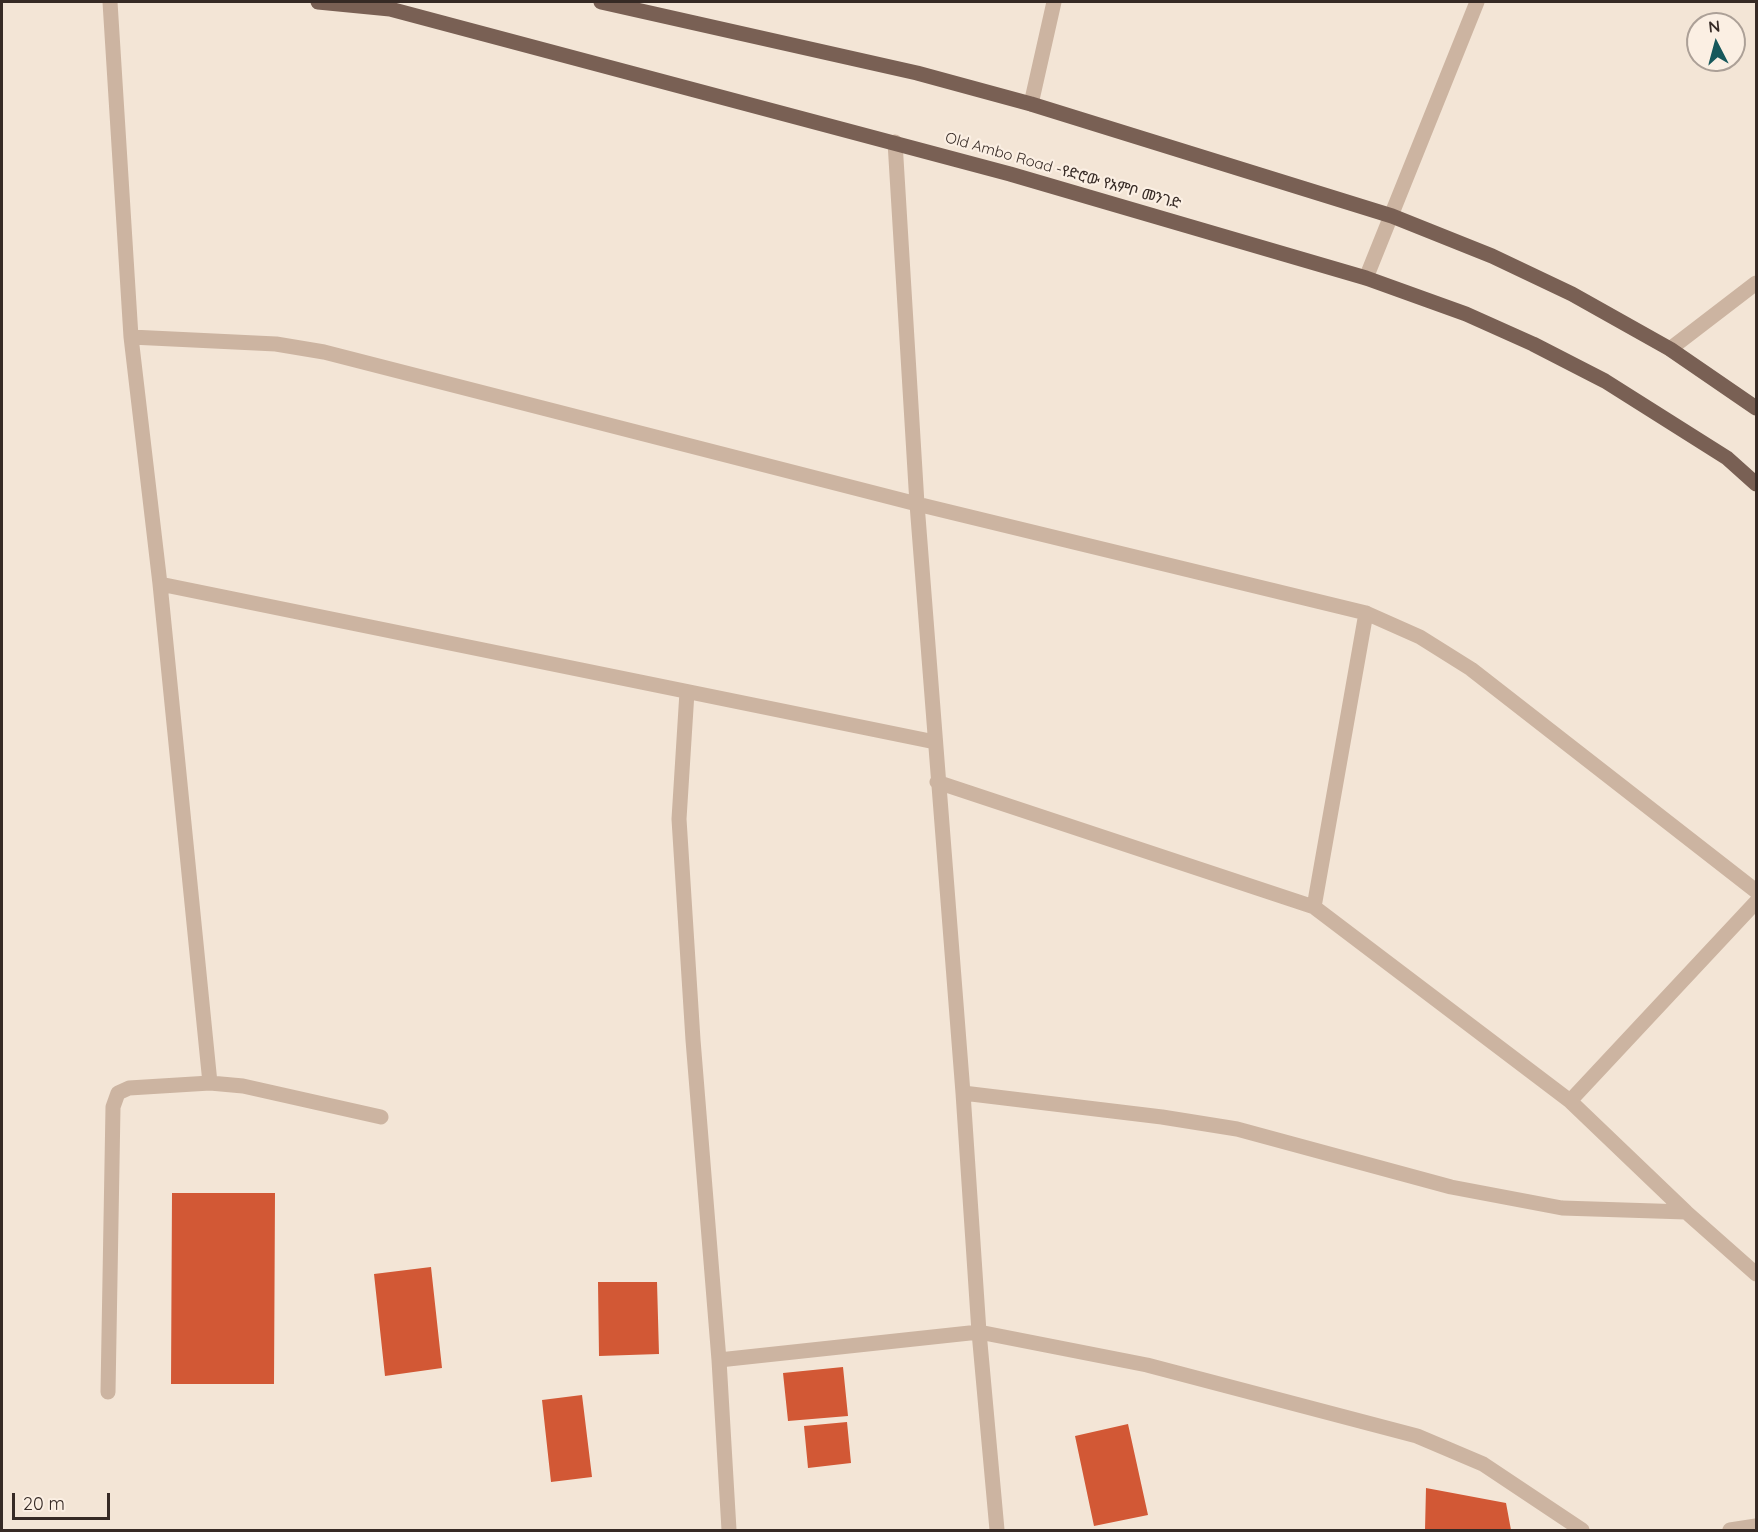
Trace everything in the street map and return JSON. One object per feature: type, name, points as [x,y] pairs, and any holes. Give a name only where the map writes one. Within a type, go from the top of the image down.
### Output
[{"type":"main road","name":"Old Ambo Road -የድሮው የአምቦ መንገድ","points":[[318,2],[390,9],[895,142],[1366,278],[1466,314],[1533,344],[1605,381],[1727,458],[1756,484]]},
{"type":"main road","points":[[601,2],[917,73],[1031,104],[1392,216],[1492,256],[1572,294],[1670,349],[1756,408]]},
{"type":"street","points":[[110,2],[131,337],[160,584],[210,1083]]},
{"type":"street","points":[[1031,104],[1054,2]]},
{"type":"street","points":[[1366,278],[1477,2]]},
{"type":"street","points":[[895,142],[916,504],[963,1093],[979,1332],[997,1530]]},
{"type":"street","points":[[1670,349],[1756,283]]},
{"type":"street","points":[[131,337],[276,344],[324,352],[916,504],[1366,613],[1420,637],[1471,669],[1756,891]]},
{"type":"street","points":[[160,584],[934,742]]},
{"type":"street","points":[[1314,907],[1366,613]]},
{"type":"street","points":[[687,692],[679,819],[693,1040],[719,1360],[729,1530]]},
{"type":"street","points":[[937,782],[1314,907],[1570,1101],[1686,1212],[1756,1274]]},
{"type":"street","points":[[1570,1101],[1756,902]]},
{"type":"street","points":[[108,1392],[113,1107],[118,1093],[129,1088],[210,1083],[243,1086],[381,1117]]},
{"type":"street","points":[[963,1093],[1237,1129],[1451,1187],[1562,1208],[1686,1212]]},
{"type":"street","points":[[719,1360],[979,1332],[1147,1365],[1417,1436],[1484,1464],[1582,1530]]},
{"type":"street","points":[[1730,1530],[1756,1526]]},
{"type":"building","points":[[172,1193],[275,1193],[274,1384],[171,1384]]},
{"type":"building","points":[[431,1267],[442,1368],[385,1376],[374,1274]]},
{"type":"building","points":[[598,1282],[657,1282],[659,1354],[599,1356]]},
{"type":"building","points":[[843,1367],[848,1416],[788,1421],[783,1373]]},
{"type":"building","points":[[582,1395],[592,1477],[551,1482],[542,1400]]},
{"type":"building","points":[[847,1422],[851,1463],[808,1468],[804,1426]]},
{"type":"building","points":[[1128,1424],[1148,1515],[1094,1526],[1075,1436]]},
{"type":"building","points":[[1426,1488],[1506,1503],[1511,1530],[1425,1530]]}]
